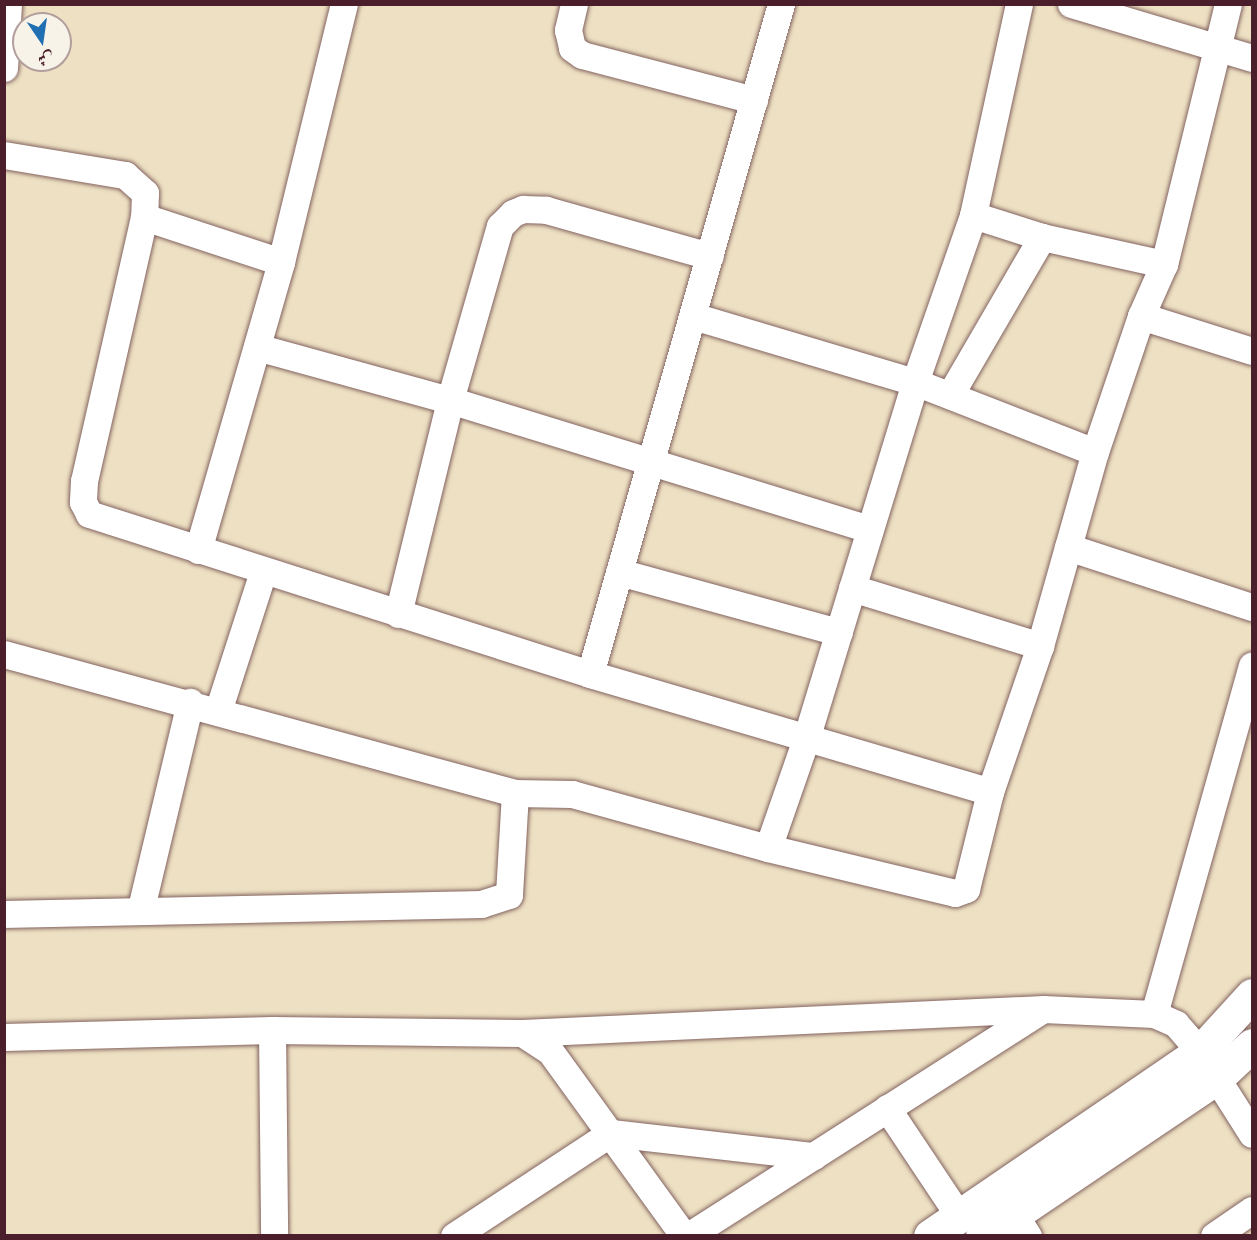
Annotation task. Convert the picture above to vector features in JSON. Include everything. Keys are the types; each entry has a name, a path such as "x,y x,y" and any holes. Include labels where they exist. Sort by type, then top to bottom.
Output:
{"street":[{"path":"4,68 8,4"},
{"path":"198,550 281,262 344,4"},
{"path":"574,4 568,30 572,48 582,55 754,100"},
{"path":"590,674 781,4"},
{"path":"768,848 806,739 915,382 973,215 1019,4"},
{"path":"1071,4 1252,58"},
{"path":"4,654 190,702 515,793 572,794 768,848 961,891 970,883 990,792 1040,646 1095,452 1141,316 1164,264 1228,4"},
{"path":"4,155 125,175 144,193 144,217 84,481 82,502 89,514 104,522 590,674 990,792"},
{"path":"398,614 450,400 500,226 513,213 546,210 710,256"},
{"path":"973,215 1042,237 1164,264"},
{"path":"144,217 281,262"},
{"path":"950,394 1042,237"},
{"path":"693,316 915,382 1095,452"},
{"path":"1141,316 1252,351"},
{"path":"256,347 450,400 870,530"},
{"path":"1068,547 1252,607"},
{"path":"218,711 262,572"},
{"path":"620,572 839,632"},
{"path":"852,588 1040,646"},
{"path":"1154,1014 1252,664"},
{"path":"141,908 190,702"},
{"path":"4,914 141,908 481,904 509,895 515,793"},
{"path":"1210,1064 1252,994"},
{"path":"522,1033 550,1051 686,1236 1043,1009"},
{"path":"4,1037 272,1030 522,1033 1043,1009 1154,1014 1176,1024 1210,1064 1252,1134"},
{"path":"272,1030 274,1236"},
{"path":"930,1236 1014,1213 1210,1064 1252,1045"},
{"path":"887,1108 970,1226"},
{"path":"454,1236 611,1133 814,1156"},
{"path":"1214,1236 1252,1210"}]}
